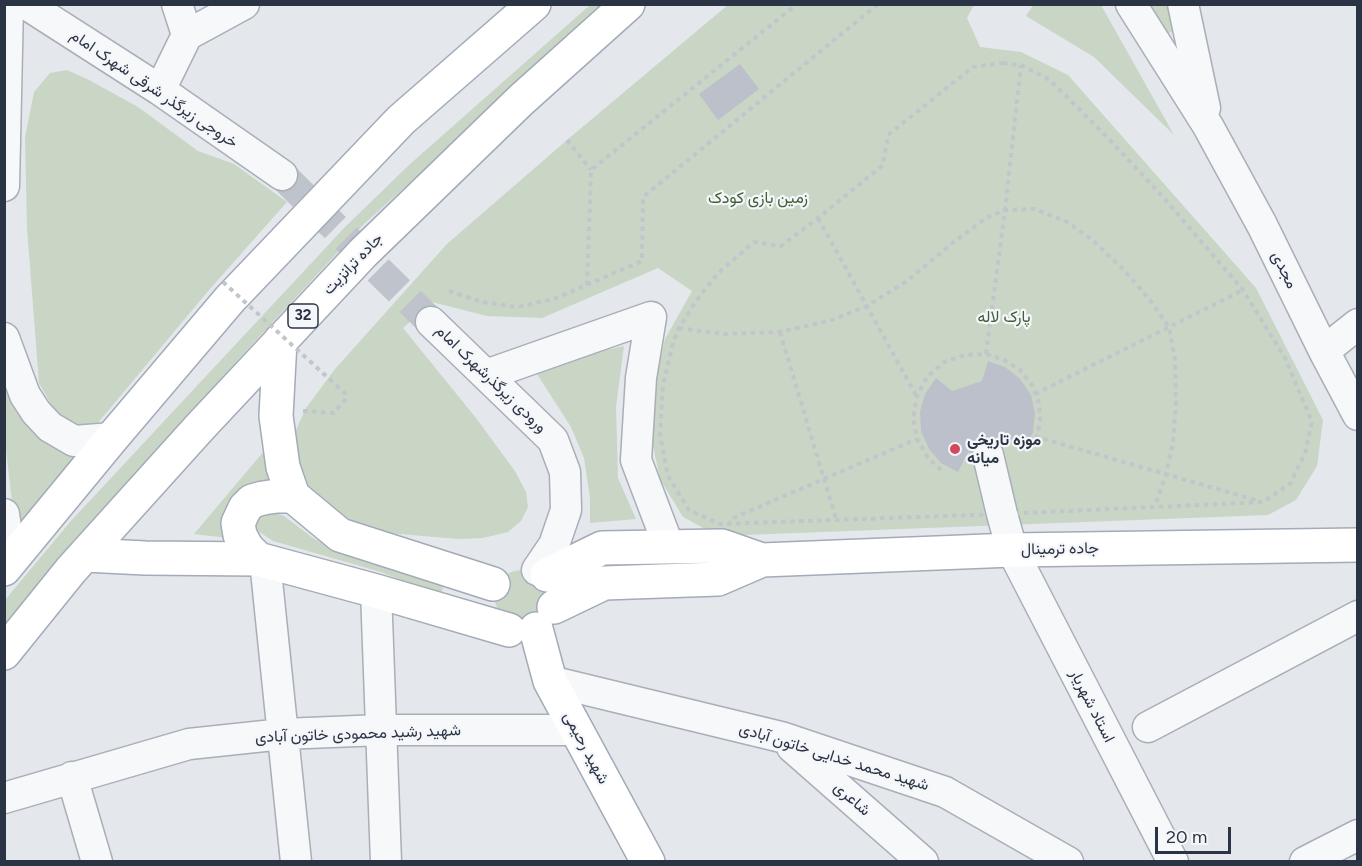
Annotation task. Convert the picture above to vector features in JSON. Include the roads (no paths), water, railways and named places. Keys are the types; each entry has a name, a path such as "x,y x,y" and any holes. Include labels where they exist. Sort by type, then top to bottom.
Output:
{"main road":[{"path":"8,565 230,299 402,120 534,4"},
{"name":"جاده ترانزیت","path":"4,653 71,570 200,427 363,253 521,100 628,4"},
{"path":"280,341 276,416 284,467 293,496 340,535 493,584"},
{"path":"262,560 247,548 240,535 238,523 245,508 252,501 263,498 293,496"},
{"name":"جاده ترمینال","path":"762,560 1012,550 1358,545"},
{"path":"722,546 762,560 718,579 604,583 533,622 495,619 489,602 493,584 499,575 508,570 528,567 542,573 602,548 722,546"},
{"path":"85,555 262,560 376,591 533,622"},
{"name":"شهید رحیمی","path":"542,573 552,585 555,596 533,622 550,681 648,861"}],"street":[{"path":"4,186 8,4"},
{"name":"خروجی زیرگذر شرقی شهرک امام","path":"26,4 160,90 282,175"},
{"path":"177,4 187,34"},
{"path":"160,90 187,34 244,4"},
{"name":"مجدی","path":"1131,4 1208,126 1262,225 1323,351 1358,415"},
{"name":"مجدی","path":"1183,4 1208,126"},
{"path":"486,375 651,317 641,378 636,460 669,547"},
{"name":"ورودی زیرگذرشهرک امام","path":"431,322 553,440 566,472 566,510 542,573"},
{"path":"1323,351 1358,324"},
{"path":"4,338 25,395 50,427 74,441 112,438"},
{"name":"استاد شهریار","path":"988,455 1012,550 1173,861"},
{"path":"4,514 8,565"},
{"path":"262,560 296,861"},
{"path":"376,591 386,861"},
{"path":"1148,727 1358,615"},
{"name":"شهید محمد خدایی خاتون آبادی","path":"550,681 781,737 945,792 1068,861"},
{"name":"شهید رشید محمودی خاتون آبادی","path":"4,798 189,744 283,734 381,730 576,730"},
{"name":"شاعری","path":"781,737 923,861"},
{"path":"72,777 97,861"},
{"path":"1305,861 1358,835"}],"tunnel":[{"path":"282,175 431,322"}],"place":[{"name":"موزه تاریخی میانه","path":"955,449"}],"park label":[{"name":"زمین بازی کودک","path":"758,198"},
{"name":"پارک لاله","path":"1004,317"}]}
